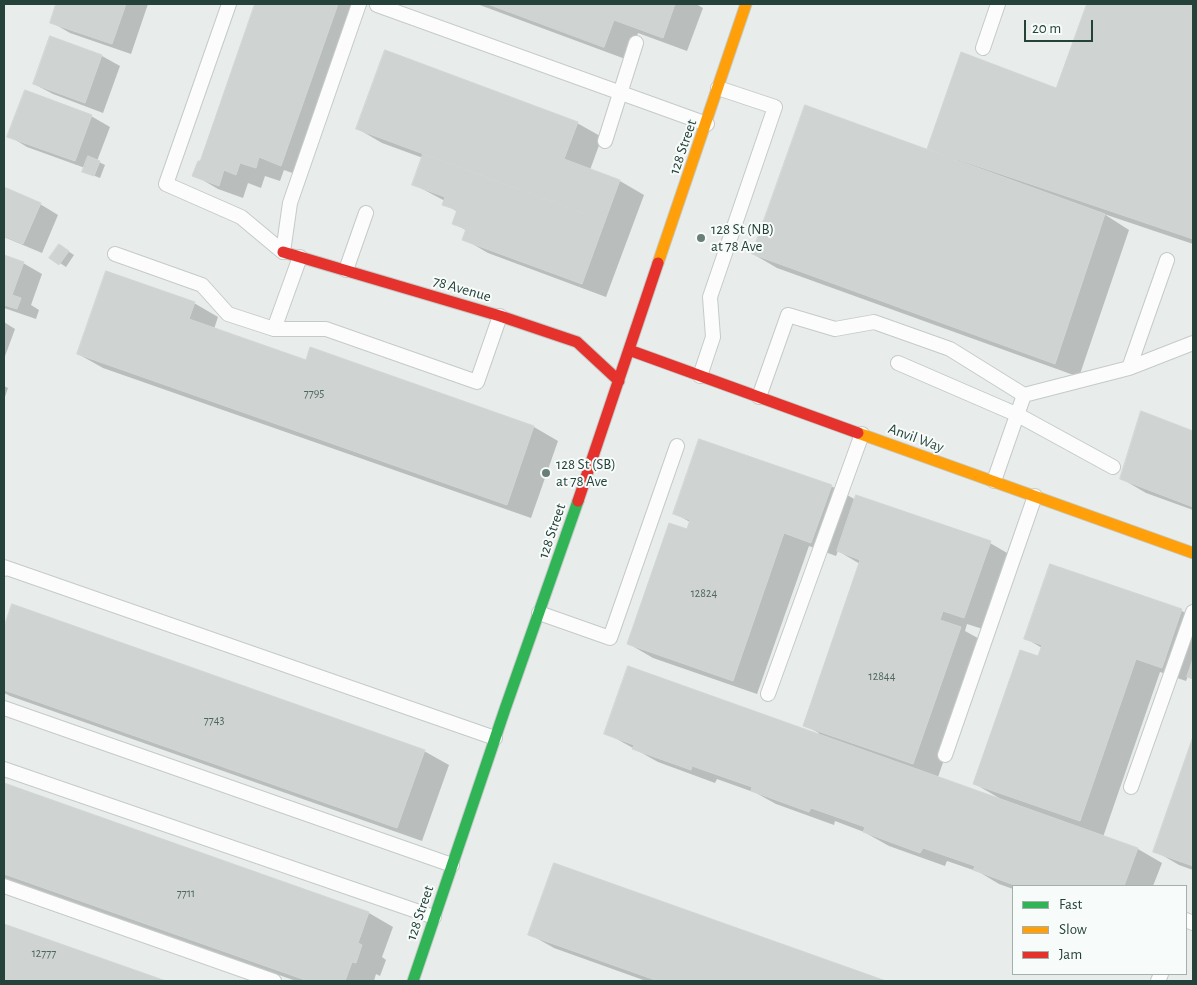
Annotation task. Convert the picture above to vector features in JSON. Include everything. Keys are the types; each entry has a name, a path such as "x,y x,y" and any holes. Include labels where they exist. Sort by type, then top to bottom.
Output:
{"main road":[{"name":"128 Street","path":"413,981 707,124 746,4"},
{"name":"78 Avenue","path":"283,252 500,316 577,342 619,381"},
{"name":"Anvil Way","path":"629,350 1193,553"}],"lane":[{"path":"228,4 166,184 241,218 283,252"},
{"path":"283,252 290,203 359,4"},
{"path":"983,48 998,4"},
{"path":"378,5 707,124"},
{"path":"605,141 636,43"},
{"path":"700,376 713,338 710,297 775,107 718,88"},
{"path":"346,270 366,212"},
{"path":"115,254 202,284 228,314 274,329 326,330 478,382 500,316"},
{"path":"274,329 300,257"},
{"path":"1129,368 1167,260"},
{"path":"758,397 788,315 835,330 874,322 950,350 1024,395 1129,368 1193,343"},
{"path":"898,363 1018,414 1113,467"},
{"path":"994,482 1024,395"},
{"path":"768,694 862,434"},
{"path":"539,613 610,638 677,446"},
{"path":"945,755 1035,496"},
{"path":"4,569 4,567 14,570 495,738"},
{"path":"1131,787 1193,612"},
{"path":"4,708 452,865"},
{"path":"4,769 434,917"},
{"path":"4,886 274,981"}],"building":[{"path":"56,4 126,4 112,44 50,23"},
{"path":"255,4 338,4 281,166 259,157 256,168 240,163 236,175 224,170 219,186 192,176 198,161 200,161"},
{"path":"488,4 675,4 663,38 614,20 604,47"},
{"path":"1087,4 1193,4 1193,239 927,149 961,52 1056,88"},
{"path":"50,36 102,55 85,103 33,84"},
{"path":"385,50 578,122 564,159 620,180 605,221 356,129"},
{"path":"25,90 92,115 75,161 7,137"},
{"path":"805,105 1105,214 1055,364 752,254"},
{"path":"423,154 605,221 582,284 462,240 466,229 452,224 457,210 442,205 445,197 412,185"},
{"path":"88,156 100,161 94,176 82,172"},
{"path":"4,187 41,203 23,244 4,236"},
{"path":"59,244 69,251 59,265 49,258"},
{"path":"4,255 24,262 12,295 21,298 17,309 4,305"},
{"path":"106,271 195,302 189,319 306,360 310,347 534,426 507,505 77,354"},
{"path":"1141,411 1193,431 1193,507 1120,479"},
{"path":"699,439 832,485 811,543 784,533 733,681 627,644 669,523 687,529 690,520 673,514"},
{"path":"856,495 991,541 964,618 943,611 940,620 961,627 913,764 803,726 860,560 837,551"},
{"path":"1050,564 1182,609 1162,668 1136,659 1080,821 973,784 1020,650 1038,656 1042,645 1024,639"},
{"path":"12,604 425,750 397,828 4,690 4,627"},
{"path":"1193,659 1193,679 1187,677"},
{"path":"628,666 1138,848 1124,885 1014,885 973,870 975,866 923,848 920,853 863,832 865,827 811,808 809,812 751,791 752,787 692,766 691,770 632,749 634,745 604,734"},
{"path":"1193,737 1193,866 1153,852"},
{"path":"4,783 369,912 358,943 362,945 356,963 352,962 345,981 308,981 4,874"},
{"path":"554,863 886,981 658,981 528,935"},
{"path":"4,924 166,981 4,981"}],"traffic: fast":[{"path":"413,981 578,501"}],"traffic: slow":[{"path":"658,263 746,4"},
{"path":"858,433 1193,553"}],"traffic: jam":[{"path":"283,252 500,316 577,342 619,381"},
{"path":"578,501 658,263"},
{"path":"629,350 858,433"}],"place":[{"name":"128 St (NB) at 78 Ave","path":"701,238"},
{"name":"128 St (SB) at 78 Ave","path":"546,473"}]}
